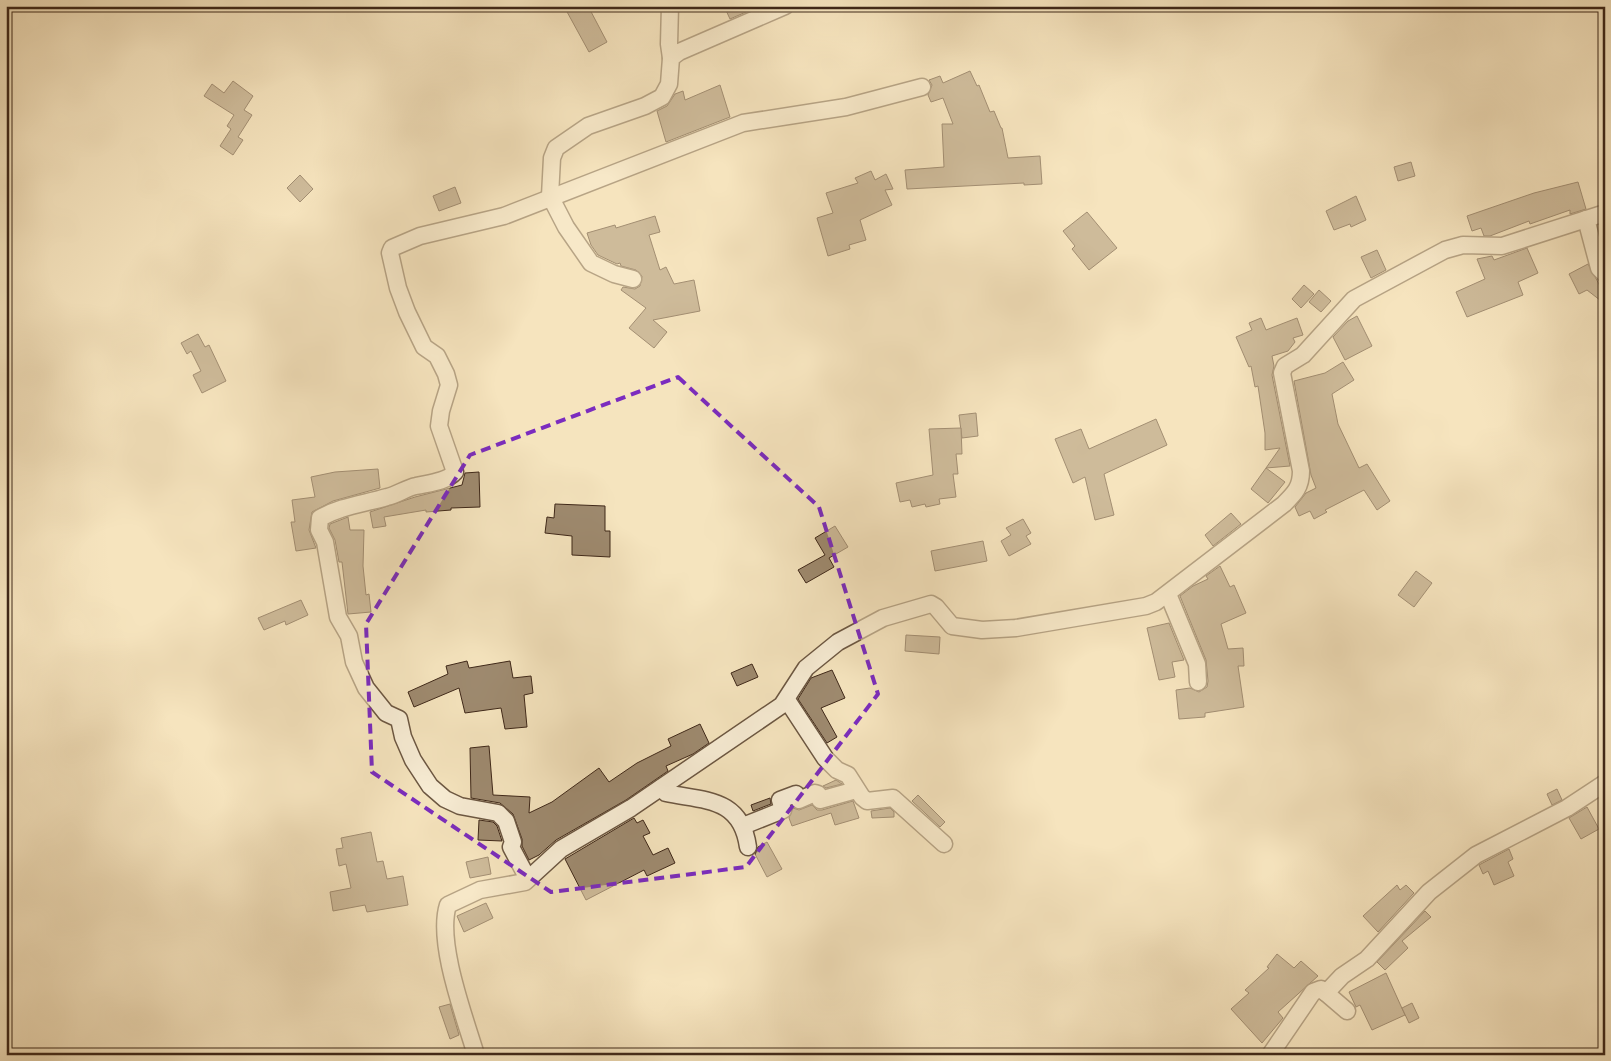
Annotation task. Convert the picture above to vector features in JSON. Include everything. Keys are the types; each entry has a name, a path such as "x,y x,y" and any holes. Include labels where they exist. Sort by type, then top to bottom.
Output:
{"street":[{"path":"633,279 614,274 591,263 566,227 550,196 552,158 556,148 599,120 645,106 662,97 670,84 672,58 669,44 670,6"},
{"path":"672,58 679,52 786,6"},
{"path":"528,880 511,847 513,842 506,821 498,813 453,802 430,786 413,760 403,737 399,719 386,713 366,688 354,662 349,636 338,617 325,542 319,530 320,518 336,509 389,497 414,486 451,476 455,472 439,426 440,411 449,385 446,374 438,356 424,347 407,312 396,280 390,253 392,248 420,236 504,216 550,196 743,124 846,107 922,87"},
{"path":"476,1055 449,960 446,912 448,905 471,893 520,884 528,880 561,849 661,788 782,705 806,668 838,642 882,618 911,608 931,604 936,607 952,626 982,630 1016,628 1146,606 1168,594 1297,492 1301,471 1282,373 1285,366 1303,355 1354,299 1445,250 1463,245 1502,246 1605,213"},
{"path":"1586,220 1599,268 1605,274"},
{"path":"1168,594 1196,664 1198,682"},
{"path":"787,700 825,758 837,770 848,775 856,790 867,801 893,798 944,844"},
{"path":"1326,993 1342,976 1367,959 1429,892 1476,854 1567,808 1605,783"},
{"path":"661,788 666,793 715,801 736,816 743,826 748,847"},
{"path":"743,826 783,810 780,800 796,794 799,800 815,793 818,794 820,800 856,790"},
{"path":"1270,1055 1313,992 1321,988 1347,1012"}],"highlighted area":[{"path":"678,377 819,507 878,694 746,867 551,892 372,772 366,624 470,455"}],"building":[{"path":"572,6 588,6 607,42 589,52 566,10"},
{"path":"724,6 743,6 746,12 730,19"},
{"path":"970,71 977,86 979,85 990,112 994,111 1002,128 1008,158 1040,156 1042,184 1024,185 1024,183 907,189 905,170 944,167 942,124 953,124 943,98 931,102 928,95 932,85 929,80 940,76 943,83"},
{"path":"233,81 253,96 244,110 252,115 238,137 243,140 233,155 220,146 231,129 227,126 234,115 204,96 212,84 224,93"},
{"path":"720,85 730,117 666,142 657,111 667,106 675,94 683,91 685,100"},
{"path":"1411,162 1415,176 1398,181 1394,167"},
{"path":"871,171 875,180 886,174 893,189 885,190 892,205 860,220 866,240 849,245 850,249 828,256 817,218 833,213 826,193 858,183 855,178"},
{"path":"300,175 313,189 300,202 287,188"},
{"path":"1578,182 1586,209 1570,214 1570,210 1530,224 1529,221 1490,236 1484,236 1481,228 1472,231 1467,216 1534,193"},
{"path":"455,187 461,203 439,211 433,196"},
{"path":"1356,196 1366,220 1351,227 1350,224 1334,230 1326,211"},
{"path":"1087,212 1117,248 1089,270 1072,249 1075,246 1063,231"},
{"path":"655,216 660,232 649,235 660,270 666,267 674,284 694,280 700,311 653,320 667,332 654,348 629,328 646,308 621,290 623,287 635,289 640,286 642,276 636,270 621,266 620,263 617,264 598,255 591,245 587,233 615,225 616,228"},
{"path":"1527,248 1538,273 1518,282 1523,295 1467,317 1456,292 1485,279 1477,259 1492,256 1494,260"},
{"path":"1377,250 1386,270 1371,278 1361,257"},
{"path":"1588,264 1605,295 1605,304 1587,290 1579,294 1569,274"},
{"path":"1304,285 1314,294 1301,308 1292,299"},
{"path":"1319,290 1331,301 1321,312 1309,302"},
{"path":"1357,316 1372,346 1345,360 1333,337 1348,321"},
{"path":"1261,318 1266,330 1297,318 1303,335 1293,338 1295,342 1288,351 1272,356 1274,366 1272,375 1290,466 1266,468 1280,448 1265,450 1265,433 1258,386 1255,387 1251,366 1249,367 1236,337 1252,330 1249,323"},
{"path":"198,334 205,347 209,345 226,381 202,393 193,375 201,371 191,351 187,354 181,343"},
{"path":"1343,362 1354,380 1332,394 1338,424 1359,468 1367,464 1390,501 1377,510 1364,490 1325,510 1327,512 1314,519 1310,511 1299,516 1295,507 1306,493 1316,488 1311,475 1294,381 1325,373"},
{"path":"976,413 978,436 962,438 959,415"},
{"path":"1156,419 1167,445 1104,474 1114,515 1095,520 1085,477 1073,483 1055,439 1081,429 1089,449"},
{"path":"961,428 962,454 956,454 958,474 953,474 956,497 939,499 940,504 926,507 925,504 912,507 910,500 900,502 896,483 933,475 929,429"},
{"path":"1266,468 1285,482 1268,503 1251,489"},
{"path":"378,469 380,488 333,501 312,512 309,530 316,548 296,551 291,522 295,522 292,500 315,497 311,477 335,472"},
{"path":"479,472 480,507 451,508 451,510 426,512 426,510 384,517 386,526 373,528 370,512 415,497 462,485 465,473"},
{"path":"555,504 605,506 605,531 610,531 610,557 572,555 572,536 545,533 547,517 554,518"},
{"path":"1231,513 1241,524 1213,546 1205,535"},
{"path":"348,517 350,530 364,530 363,566 366,595 369,594 371,612 348,614 342,562 339,562 335,540 329,528 330,524"},
{"path":"1023,519 1031,533 1026,536 1031,544 1009,556 1001,541 1011,535 1006,528"},
{"path":"835,526 848,547 829,558 834,567 806,583 798,570 825,555 815,538"},
{"path":"983,541 987,561 935,571 931,551"},
{"path":"1220,566 1230,587 1234,585 1246,613 1221,624 1228,649 1243,648 1244,666 1238,666 1244,707 1205,713 1205,717 1179,719 1176,690 1190,688 1199,692 1207,687 1208,681 1206,660 1180,596 1193,586 1208,579 1206,576"},
{"path":"1416,571 1432,583 1414,607 1398,595"},
{"path":"301,600 308,615 286,625 285,621 264,630 258,618"},
{"path":"1169,623 1184,660 1172,662 1175,677 1159,680 1147,628"},
{"path":"906,635 940,637 939,654 905,651"},
{"path":"467,661 469,668 510,661 513,678 531,676 533,693 524,695 527,727 505,729 501,708 465,713 459,688 414,707 408,692 448,674 446,666"},
{"path":"752,664 758,677 737,686 731,673"},
{"path":"832,670 845,698 821,708 837,737 827,743 798,699 811,678"},
{"path":"700,724 709,743 693,754 666,766 668,771 626,800 556,840 539,855 529,860 522,846 522,839 513,814 500,803 471,798 470,748 489,746 493,795 530,797 529,813 552,802 599,768 609,782 637,763 671,746 668,739"},
{"path":"836,780 842,784 826,788 823,786"},
{"path":"1557,789 1562,800 1552,805 1547,794"},
{"path":"918,795 945,822 940,827 912,801"},
{"path":"770,798 771,804 753,811 751,805"},
{"path":"853,801 859,818 835,825 831,813 792,826 789,818 793,808 799,810 812,805 817,810 822,810"},
{"path":"1587,807 1599,829 1581,839 1569,818"},
{"path":"890,808 894,812 894,817 872,818 871,811"},
{"path":"634,818 637,823 643,820 650,833 643,836 653,855 668,848 675,863 647,876 644,870 586,900 565,859"},
{"path":"479,820 493,822 497,826 502,841 478,840"},
{"path":"371,832 377,862 383,861 387,879 403,876 408,905 367,912 365,905 333,911 330,892 351,888 346,864 339,866 336,849 343,848 341,838"},
{"path":"767,842 782,869 767,877 755,854 758,847"},
{"path":"1509,849 1513,859 1508,862 1514,876 1494,885 1488,871 1483,874 1479,865"},
{"path":"488,857 491,874 470,878 466,862"},
{"path":"1397,885 1400,890 1406,885 1414,893 1378,932 1363,916"},
{"path":"486,903 493,918 464,932 457,916"},
{"path":"1425,911 1431,917 1402,941 1408,948 1385,970 1377,962"},
{"path":"1277,954 1294,968 1301,961 1318,976 1278,1012 1283,1018 1262,1043 1231,1009 1249,993 1245,990 1269,968 1267,967"},
{"path":"1386,973 1405,1015 1372,1030 1360,1005 1356,1007 1349,992"},
{"path":"1412,1003 1419,1018 1409,1023 1402,1008"},
{"path":"450,1004 459,1035 450,1039 439,1007"}]}
